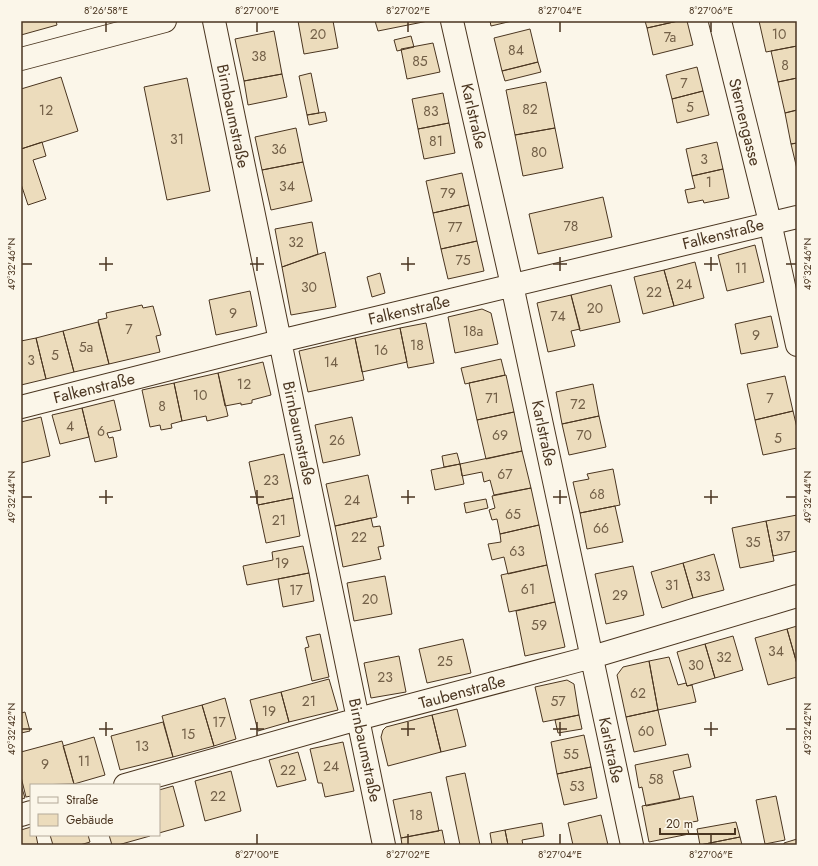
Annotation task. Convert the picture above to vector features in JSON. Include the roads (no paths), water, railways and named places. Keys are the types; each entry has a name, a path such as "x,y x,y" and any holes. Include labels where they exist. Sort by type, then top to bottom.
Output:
{"street":[{"path":"21,59 165,21"},
{"name":"Birnbaumstraße","path":"214,21 384,845"},
{"name":"Karlstraße","path":"452,21 512,285 632,845"},
{"name":"Sternengasse","path":"720,21 770,222 797,345"},
{"name":"Falkenstraße","path":"21,407 280,341 770,222 797,217"},
{"name":"Taubenstraße","path":"130,784 358,719 592,658 797,596"}]}
